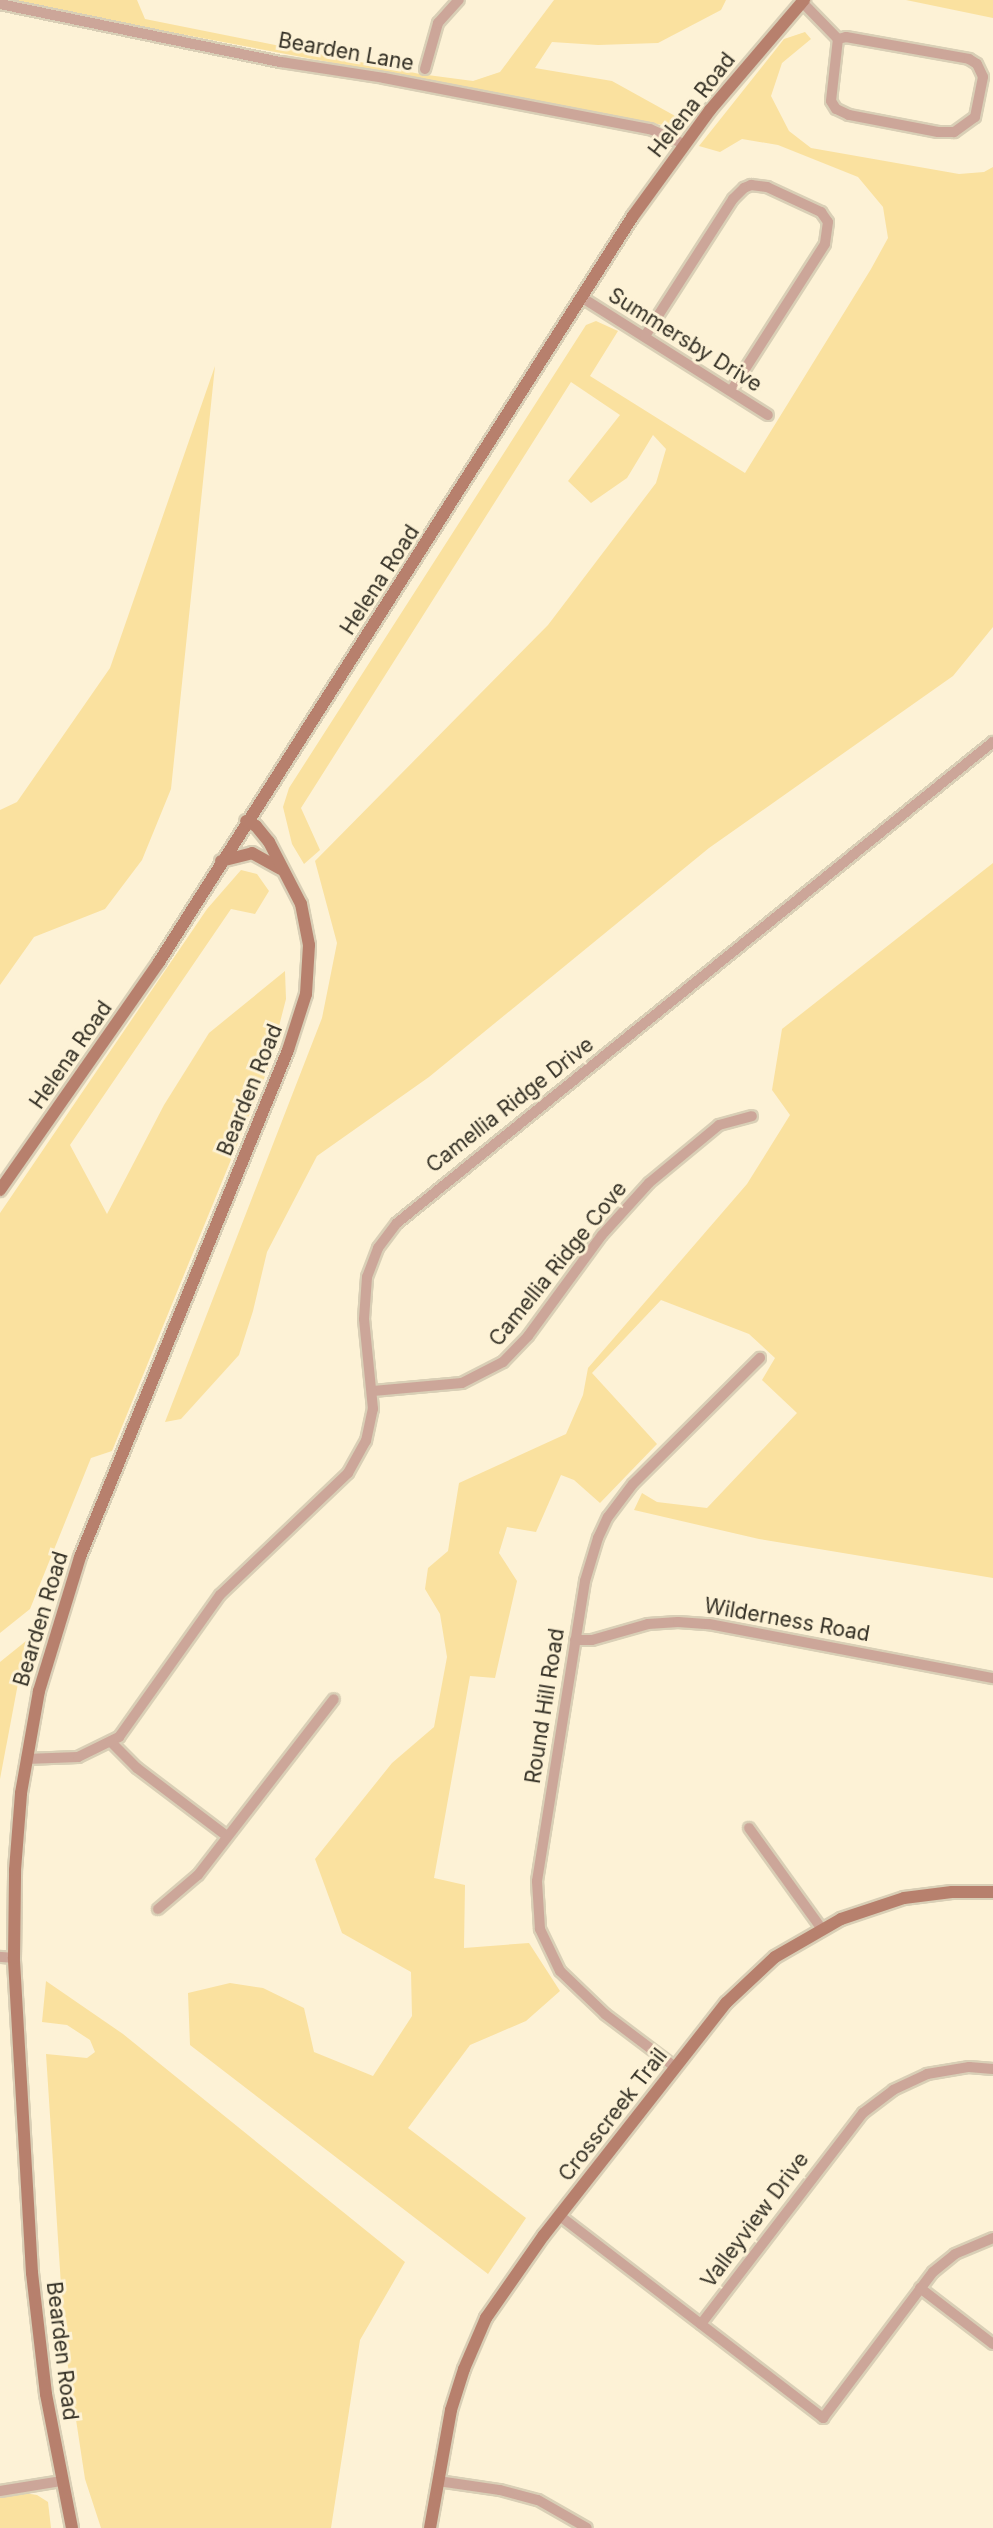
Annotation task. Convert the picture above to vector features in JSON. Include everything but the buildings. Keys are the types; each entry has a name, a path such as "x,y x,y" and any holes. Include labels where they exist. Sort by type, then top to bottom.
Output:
{"street":[{"path":"425,69 438,23 459,0"},
{"path":"803,1 838,39 831,101 835,109 849,116 938,132 954,132 975,117 983,77 976,64 969,59 858,37 838,39"},
{"name":"Helena Road","path":"0,1189 159,962 581,297 684,144 803,1"},
{"name":"Bearden Lane","path":"0,4 281,62 409,83 650,129 684,144"},
{"path":"645,336 733,199 744,188 751,185 767,187 821,212 828,222 825,244 731,391"},
{"name":"Summersby Drive","path":"581,297 768,415"},
{"name":"Camellia Ridge Drive","path":"26,1759 78,1757 111,1742 131,1725 220,1595 348,1473 366,1441 373,1409 364,1319 365,1292 378,1248 397,1223 993,742"},
{"name":"Bearden Road","path":"72,2528 62,2481 36,2312 14,1958 15,1870 26,1759 50,1650 93,1520 297,1027 306,994 309,945 301,904 288,874 263,833 246,821"},
{"path":"221,861 252,853 263,856 288,874"},
{"name":"Camellia Ridge Cove","path":"373,1391 462,1383 503,1362 528,1336 602,1235 649,1182 719,1125 752,1116"},
{"name":"Round Hill Road","path":"675,2067 572,1986 550,1955 540,1929 537,1881 590,1560 608,1517 633,1484 760,1358"},
{"name":"Wilderness Road","path":"575,1640 592,1640 648,1624 709,1624 993,1678"},
{"path":"158,1909 191,1881 334,1699"},
{"path":"111,1742 137,1768 227,1836"},
{"path":"750,1828 821,1928"},
{"name":"Crosscreek Trail","path":"430,2528 451,2410 477,2336 520,2268 675,2067 743,1985 775,1958 821,1928 863,1910 904,1898 952,1892 993,1892"},
{"path":"0,1958 14,1958"},
{"name":"Valleyview Drive","path":"701,2324 863,2113 893,2090 927,2074 969,2067 993,2069"},
{"path":"560,2216 822,2418 933,2272 955,2254 993,2238"},
{"path":"920,2288 993,2344"},
{"path":"0,2491 62,2481"},
{"path":"438,2481 538,2500 587,2528"}],"shaded area":[{"path":"0,0 137,0 145,19 420,74 473,81 500,72 554,0 726,0 721,10 658,43 598,45 552,42 535,68 612,81 677,117 668,126"},
{"path":"906,0 993,0 993,18"},
{"path":"805,32 811,39 782,63 771,96 789,131 811,148 959,174 984,172 993,167 993,627 953,676 709,848 429,1077 317,1156 267,1252 239,1355 181,1419 165,1422 322,1018 337,943 315,861 548,625 656,483 666,449 653,435 627,478 591,503 568,481 620,415 571,382 301,808 320,850 304,864 292,844 283,807 289,788 586,325 596,321 618,331 590,376 745,473 888,238 883,207 858,177 778,145 742,139 720,152 699,146 784,39"},
{"path":"215,366 171,789 142,860 105,909 34,937 0,985 0,810 17,802 110,668"},
{"path":"993,863 993,1578 759,1539 634,1510 642,1493 657,1502 707,1508 797,1413 762,1380 775,1358 749,1334 661,1300 592,1373 657,1444 600,1503 574,1480 561,1475 536,1532 507,1527 499,1553 517,1581 495,1678 470,1676 434,1878 465,1885 464,1948 529,1943 560,1991 526,2021 470,2045 408,2128 526,2218 488,2274 190,2045 188,1993 230,1983 263,1988 304,2008 314,2052 373,2076 412,2016 411,1972 342,1933 315,1859 392,1763 434,1727 447,1657 440,1614 425,1589 428,1568 448,1551 459,1483 566,1434 583,1395 588,1368 747,1184 790,1115 772,1090 782,1029"},
{"path":"241,870 257,874 269,891 255,914 231,909 70,1145 107,1214 164,1105 209,1033 285,971 286,999 268,1069 112,1451 91,1458 30,1609 0,1633 0,1213 207,909"},
{"path":"26,1641 0,1779 0,1662"},
{"path":"46,1981 123,2034 405,2262 360,2340 331,2528 101,2528 85,2479 65,2347 46,2054 87,2058 95,2052 90,2040 67,2025 42,2022"},
{"path":"18,2492 37,2495 48,2502 51,2528 0,2528 0,2494"}]}
